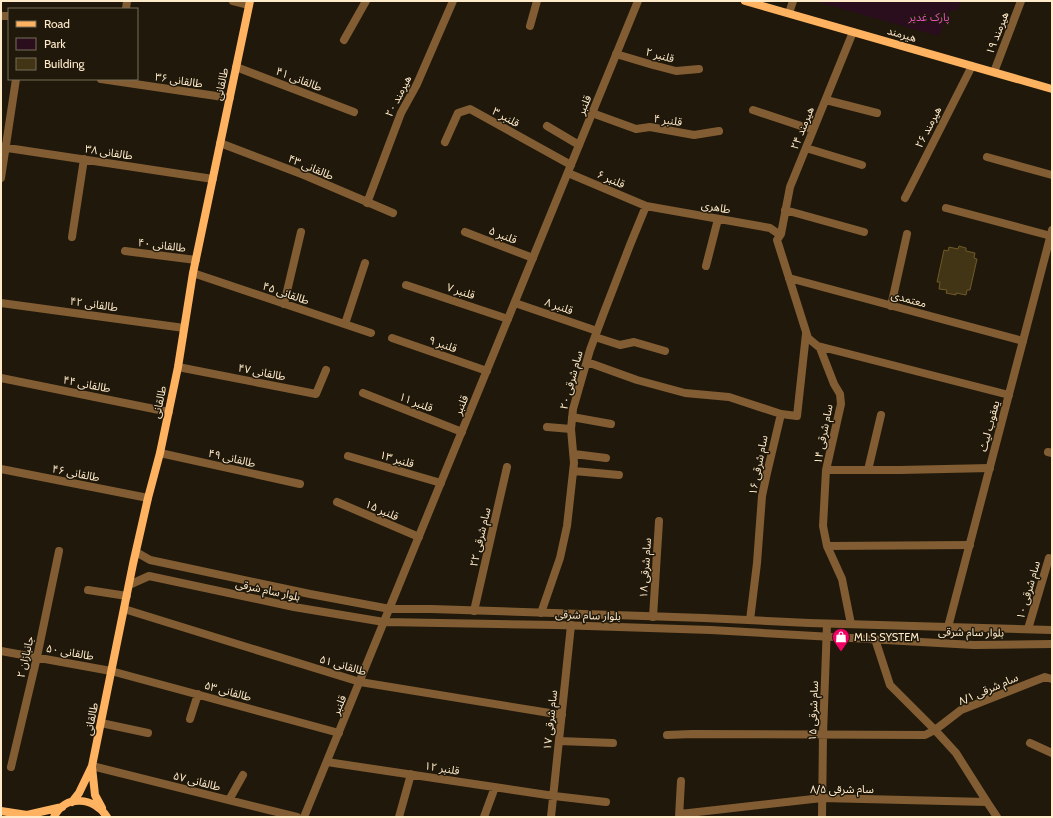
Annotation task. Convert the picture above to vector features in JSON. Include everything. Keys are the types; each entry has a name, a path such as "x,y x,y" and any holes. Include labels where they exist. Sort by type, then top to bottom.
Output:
{"main road":[{"name":"هیرمند","path":"745,1 1052,89"},
{"name":"طالقانی","path":"72,802 79,792 92,766 126,596 169,412 196,260 250,3"},
{"path":"92,766 95,795 106,814"},
{"path":"1,811 27,815 62,807 72,802 81,801 90,802 98,806 106,814"},
{"path":"54,817 62,807"}],"street":[{"path":"233,1 250,3"},
{"path":"344,40 366,1"},
{"name":"هیرمند ۲۰","path":"367,202 401,112 417,84 453,1"},
{"path":"530,26 538,1"},
{"name":"قلنبر","path":"304,817 638,1"},
{"path":"789,13 793,1"},
{"name":"هیرمند ۱۹","path":"994,72 1021,1"},
{"name":"هیرمند ۲۴","path":"780,235 790,187 854,32"},
{"name":"قلنبر ۲","path":"616,54 652,66 676,71 699,69"},
{"name":"هیرمند ۲۶","path":"905,198 972,66"},
{"name":"طالقانی ۴۱","path":"236,67 354,112"},
{"path":"1,178 3,147 16,80"},
{"name":"طالقانی ۳۶","path":"108,80 230,98"},
{"path":"826,100 877,113"},
{"name":"قلنبر ۳","path":"445,142 458,113 470,110 571,165"},
{"path":"753,110 813,130"},
{"name":"قلنبر ۴","path":"592,113 636,129 650,127 694,135 720,131"},
{"path":"547,126 579,145"},
{"name":"طالقانی ۴۳","path":"220,143 304,175 393,213"},
{"name":"طالقانی ۳۸","path":"3,147 213,179"},
{"path":"806,148 862,165"},
{"path":"986,157 1052,175"},
{"path":"72,237 84,159"},
{"name":"قلنبر ۶","path":"568,173 646,206"},
{"name":"طاهری","path":"646,206 770,228 780,235"},
{"name":"سام شرقی ۲۰","path":"541,613 564,543 574,471 574,454 571,429 573,409 596,334 646,206"},
{"path":"946,208 1051,233"},
{"path":"785,210 864,232"},
{"path":"706,266 718,219"},
{"path":"284,304 301,232"},
{"name":"قلنبر ۵","path":"465,232 533,258"},
{"name":"یعقوب لیث","path":"948,627 1051,233"},
{"path":"891,306 907,234"},
{"name":"سام شرقی ۱۴","path":"780,235 777,240 806,334 808,338 820,348 834,384 840,394 841,404 826,470 823,526 827,546 842,579 851,624"},
{"name":"طالقانی ۴۰","path":"125,251 196,260"},
{"path":"345,324 366,263"},
{"name":"طالقانی ۴۵","path":"194,273 371,333"},
{"name":"معتمدی","path":"789,278 1023,341"},
{"name":"قلنبر ۷","path":"406,285 508,319"},
{"name":"طالقانی ۴۲","path":"1,303 184,328"},
{"name":"قلنبر ۸","path":"515,303 596,334 620,345 634,342 665,351"},
{"path":"587,362 657,386 685,393 729,398 781,414 797,416 806,334"},
{"name":"قلنبر ۹","path":"392,338 487,371"},
{"path":"818,346 1009,395"},
{"name":"طالقانی ۴۷","path":"178,367 316,394 326,370"},
{"name":"طالقانی ۴۴","path":"1,378 169,412"},
{"name":"قلنبر ۱۱","path":"363,393 462,432"},
{"name":"سام شرقی ۱۶","path":"750,620 757,563 762,496 781,414"},
{"path":"868,470 881,415"},
{"path":"572,417 611,424"},
{"path":"547,427 571,429"},
{"name":"طالقانی ۴۹","path":"160,453 300,484"},
{"path":"574,454 606,458"},
{"name":"قلنبر ۱۳","path":"348,456 441,483"},
{"name":"سام شرقی ۲۲","path":"474,611 507,468"},
{"path":"826,470 990,468"},
{"name":"طالقانی ۴۶","path":"1,469 148,498"},
{"path":"574,471 619,475"},
{"name":"قلنبر ۱۵","path":"337,502 419,537"},
{"name":"سام شرقی ۱۸","path":"653,617 659,521"},
{"path":"827,546 970,545"},
{"name":"جانبازان ۲","path":"11,766 59,551"},
{"name":"بلوار سام شرقی","path":"136,552 150,560 310,594 390,609 1052,630"},
{"name":"سام شرقی ۱۰","path":"1028,629 1049,558"},
{"name":"بلوار سام شرقی","path":"129,585 149,576 294,607 384,622 571,625 710,630 974,645 1052,644"},
{"path":"88,590 126,596"},
{"name":"طالقانی ۵۱","path":"124,609 360,682 562,715"},
{"name":"سام شرقی ۱۵","path":"822,817 827,624"},
{"name":"سام شرقی ۱۷","path":"552,817 571,625"},
{"path":"875,639 890,685 936,730 956,753 997,817"},
{"name":"طالقانی ۵۰","path":"1,651 111,670"},
{"name":"طالقانی ۵۳","path":"111,670 339,733"},
{"name":"سام شرقی ۸/۱","path":"667,735 823,734 925,736 936,730 962,710 1045,677 1052,679"},
{"path":"190,719 198,694"},
{"path":"101,723 148,733"},
{"path":"559,741 614,743"},
{"path":"1030,743 1052,753"},
{"name":"قلنبر ۱۲","path":"327,762 554,796 606,802"},
{"name":"طالقانی ۵۷","path":"92,766 297,817"},
{"path":"398,817 411,774"},
{"path":"229,800 243,775"},
{"path":"680,815 681,781"},
{"path":"484,817 495,787"},
{"name":"سام شرقی ۸/۵","path":"680,815 822,798 987,802"}],"green space":[{"name":"پارک غدیر","path":"814,1 962,1 957,10 950,11 939,36"}],"building":[{"path":"959,246 966,248 966,251 975,253 974,258 977,259 970,290 967,290 966,295 946,293 947,290 939,289 940,282 937,282 944,250 948,251 949,247 958,249"}],"place":[{"name":"M.I.S SYSTEM","path":"841,652"}]}
